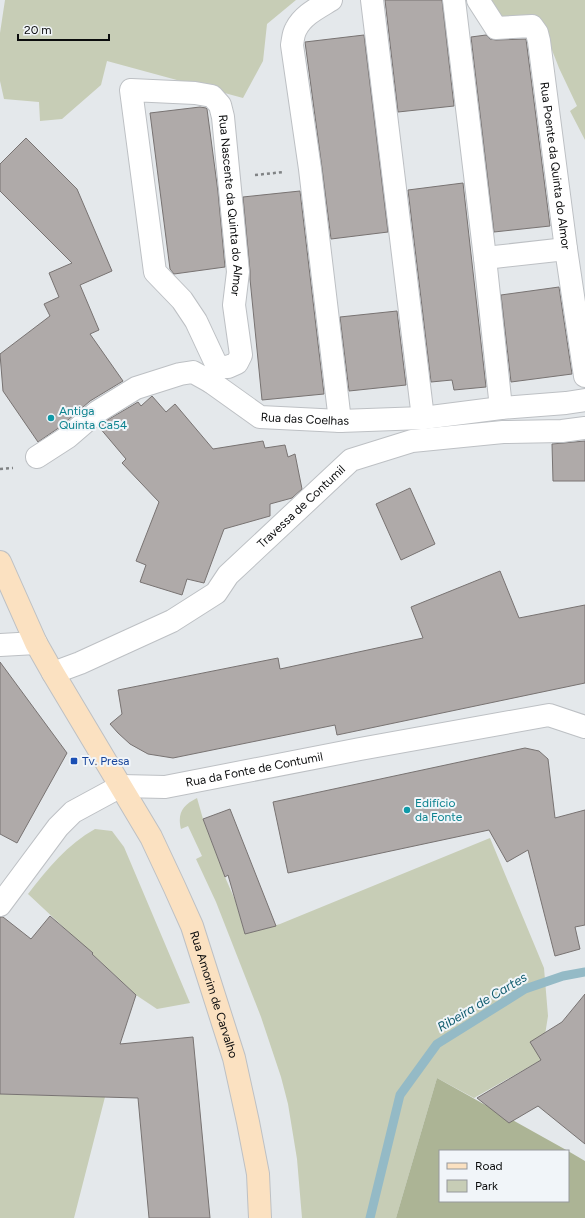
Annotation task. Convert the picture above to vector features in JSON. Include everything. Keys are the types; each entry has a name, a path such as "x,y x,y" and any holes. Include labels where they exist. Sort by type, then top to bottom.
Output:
{"street":[{"path":"331,0 305,17 296,30 292,45 310,169 340,421"},
{"path":"372,0 422,418"},
{"path":"454,0 485,258 501,408"},
{"name":"Rua Poente da Quinta do Almor","path":"478,0 496,28 532,26 537,32 540,41 566,249 585,376"},
{"name":"Rua Nascente da Quinta do Almor","path":"131,90 195,93 212,96 220,105 223,116 238,272 234,305 242,355 237,363 214,374 196,321 182,300 155,272 131,90"},
{"path":"485,258 566,249"},
{"name":"Rua das Coelhas","path":"37,457 68,437 97,412 136,388 180,374 193,372 214,374 260,417 340,421 422,418 501,408 566,404 585,400"},
{"name":"Travessa de Contumil","path":"52,673 80,663 172,621 216,593 228,575 351,460 412,441 503,432 562,431 585,428"},
{"path":"0,562 36,643 52,673 121,786 73,812 58,827 0,905"},
{"path":"0,645 36,643"},
{"name":"Rua da Fonte de Contumil","path":"121,786 165,787 360,749 549,715 585,727"},
{"name":"Rua Amorim de Carvalho","path":"121,786 151,837 192,926 234,1058 258,1174 260,1218"}],"path":[{"path":"229,177 310,169"}],"green space":[{"path":"5,0 296,0 267,24 263,61 243,98 107,61 101,85 62,119 40,121 39,102 4,99 0,81 0,33"},
{"path":"487,0 585,0 585,140 570,111 577,106 559,68 541,22 501,24"},
{"path":"197,798 203,819 235,900 245,934 280,924 490,838 544,968 548,1016 541,1060 474,1098 437,1078 396,1218 302,1218 297,1159 288,1104 281,1077 261,1017 216,902 196,859 202,856 188,826 181,829 180,818 182,810"},
{"path":"95,829 112,831 124,847 190,1003 157,1009 136,995 28,894 58,858 76,842"},
{"path":"437,1078 566,1150 439,1150 439,1202 569,1202 569,1152 585,1161 585,1218 396,1218"},
{"path":"0,1094 105,1097 74,1218 0,1218"}],"building":[{"path":"385,0 442,0 454,106 398,112"},
{"path":"364,35 388,232 331,239 305,42"},
{"path":"486,35 490,39 496,40 526,39 550,226 494,232 471,37"},
{"path":"200,107 207,109 218,192 225,267 174,274 170,269 150,113"},
{"path":"26,138 77,189 112,271 80,285 99,330 90,334 123,381 90,401 60,427 38,442 3,391 0,354 50,316 44,304 59,297 49,273 72,263 0,191 0,164"},
{"path":"463,183 486,387 454,390 452,380 431,382 408,190"},
{"path":"300,191 324,394 262,400 243,197"},
{"path":"559,287 572,374 511,382 501,295"},
{"path":"397,311 406,385 349,391 340,317"},
{"path":"152,396 166,412 175,404 213,449 263,441 265,448 285,445 288,457 295,454 302,489 292,498 270,504 270,516 224,529 204,583 187,579 182,595 140,582 146,565 136,561 159,502 122,463 126,459 99,427 104,422 138,402 141,406"},
{"path":"585,441 585,481 553,481 552,444"},
{"path":"410,488 435,544 401,560 376,504"},
{"path":"500,571 519,618 585,605 585,683 337,735 335,725 173,758 148,754 130,744 110,724 122,714 118,690 278,658 280,669 423,638 411,607"},
{"path":"0,662 67,753 17,843 0,834"},
{"name":"Edifício da Fonte","path":"525,748 539,751 548,759 555,818 585,810 585,925 575,927 580,949 555,956 528,850 507,862 489,830 288,873 273,802"},
{"path":"230,809 276,926 245,934 228,875 225,877 203,819"},
{"path":"50,916 93,953 92,954 136,995 120,1044 193,1037 210,1218 149,1218 138,1098 0,1094 0,917 3,917 31,939"},
{"path":"585,994 585,1144 538,1106 509,1123 477,1098 541,1060 530,1042 562,1022"}],"waterway":[{"name":"Ribeira de Cartes","path":"370,1218 400,1095 437,1044 525,989 563,976 585,972"}],"place":[{"name":"Antiga Quinta Ca54","path":"51,418"},
{"name":"Tv. Presa","path":"74,761"},
{"name":"Edifício da Fonte","path":"407,810"}]}
